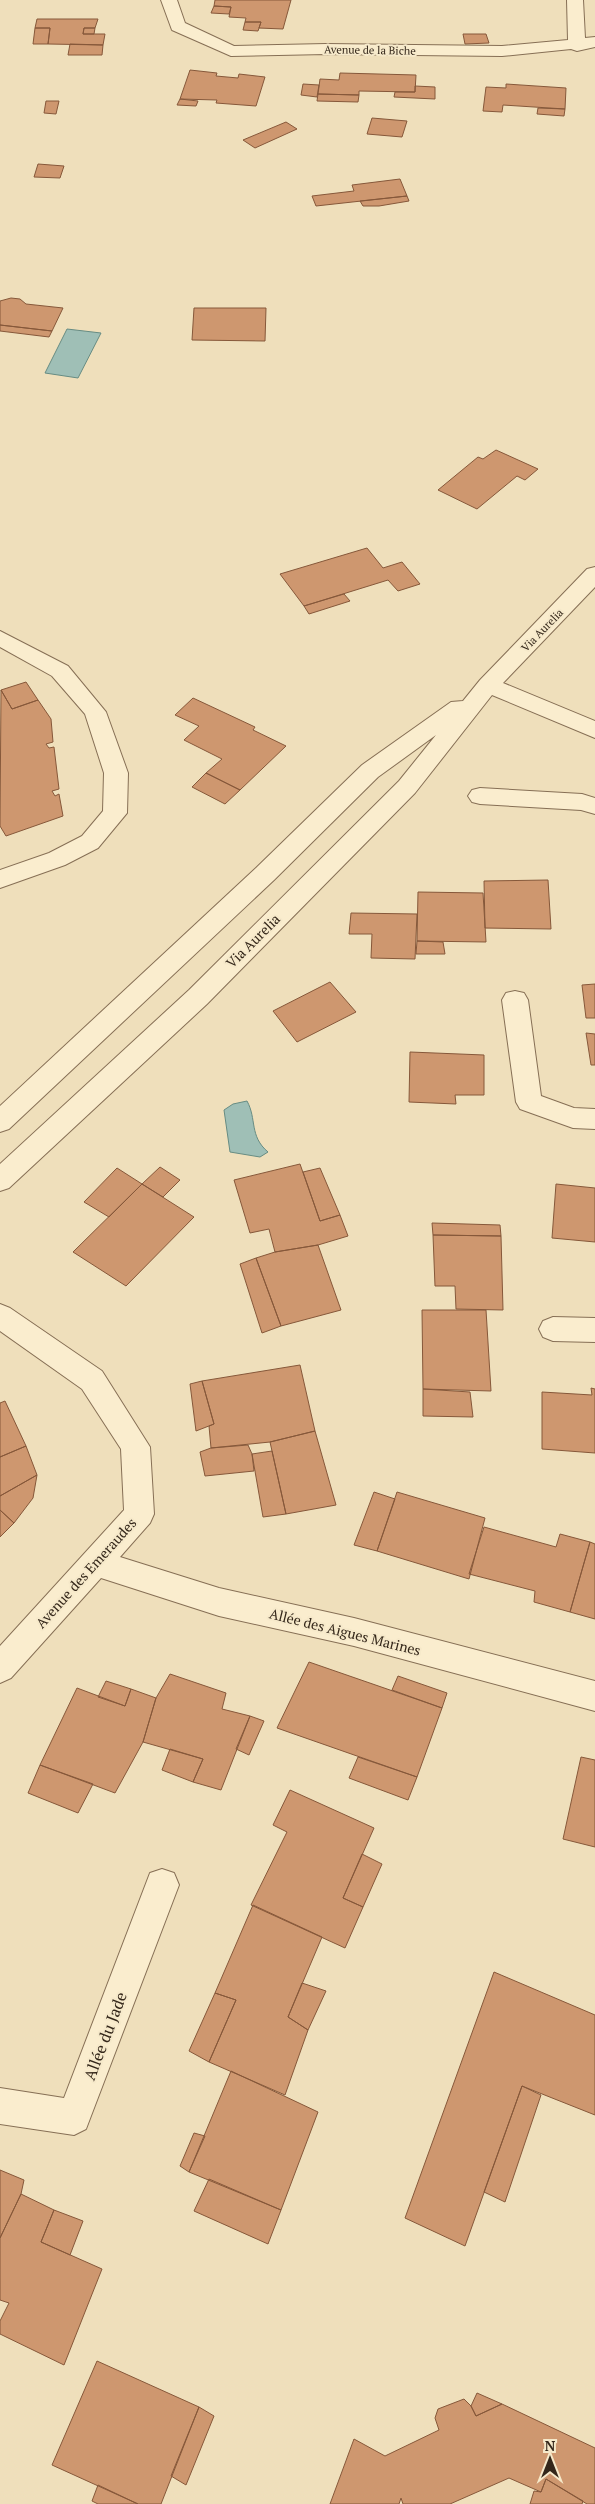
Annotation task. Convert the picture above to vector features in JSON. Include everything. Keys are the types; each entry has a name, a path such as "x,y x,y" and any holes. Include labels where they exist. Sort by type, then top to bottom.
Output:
{"street":[{"name":"Avenue de la Biche","path":"169,0 178,26 231,51 326,49 502,51 577,46 595,42"},
{"path":"575,0 577,46"},
{"name":"Via Aurelia","path":"0,1180 198,997 407,787 488,685 595,574"},
{"path":"0,638 60,671 95,712 116,773 115,813 90,842 57,859 0,879"},
{"path":"488,685 595,730"},
{"name":"Via Aurelia","path":"0,1122 265,874 370,771 488,685"},
{"path":"480,796 582,802 595,806"},
{"path":"515,1000 529,1102 574,1118 595,1119"},
{"name":"Avenue des Emeraudes","path":"0,1316 92,1380 135,1447 139,1514 0,1668"},
{"path":"553,1329 595,1330"},
{"name":"Allée des Aigues Marines","path":"96,1563 219,1602 354,1632 595,1696"},
{"name":"Allée du Jade","path":"0,2106 74,2117 162,1885"}],"water":[{"path":"67,329 101,333 78,378 45,373"},
{"path":"247,1101 258,1140 268,1152 260,1157 230,1152 224,1110 233,1104"}],"building":[{"path":"215,0 291,0 283,29 259,28 261,22 245,22 246,18 229,17 231,7 214,6"},
{"path":"214,6 231,7 229,14 211,13"},
{"path":"37,19 98,19 95,28 84,28 83,34 105,34 103,45 48,44 50,28 35,28"},
{"path":"245,22 261,22 258,31 243,30"},
{"path":"35,28 50,28 48,44 33,44"},
{"path":"84,28 95,28 94,34 83,34"},
{"path":"463,34 486,34 489,43 465,44"},
{"path":"70,44 103,45 102,55 68,55"},
{"path":"190,70 217,73 216,76 238,78 239,74 265,77 256,106 216,103 217,100 180,99"},
{"path":"340,73 416,75 415,92 359,91 359,95 318,94 320,79 339,80"},
{"path":"303,84 319,85 317,97 301,95"},
{"path":"506,84 566,88 565,109 503,105 502,112 483,111 486,87 506,88"},
{"path":"415,86 435,87 435,99 394,97 395,92 415,92"},
{"path":"318,94 359,95 358,102 317,101"},
{"path":"180,99 198,101 196,106 177,105"},
{"path":"46,101 59,101 56,114 44,113"},
{"path":"538,108 565,109 564,116 537,114"},
{"path":"372,118 407,121 402,137 367,134"},
{"path":"286,122 297,129 255,148 243,140"},
{"path":"38,164 64,166 60,178 34,177"},
{"path":"400,179 407,196 316,206 312,196 354,191 352,185"},
{"path":"407,196 409,201 379,206 363,206 360,201"},
{"path":"11,298 20,299 26,304 63,308 52,331 0,325 0,301"},
{"path":"194,308 266,308 265,341 192,340"},
{"path":"0,325 52,331 49,337 0,331"},
{"path":"496,450 538,469 525,480 517,476 477,509 438,490 478,457 483,459"},
{"path":"367,548 383,568 402,562 420,584 398,591 388,580 304,606 280,574"},
{"path":"344,594 350,601 309,614 304,606"},
{"path":"26,682 38,700 12,709 1,690"},
{"path":"1,690 12,709 38,700 51,719 53,742 46,744 49,748 54,747 59,789 52,791 55,796 59,794 63,816 6,836 0,826"},
{"path":"193,698 255,727 253,730 286,746 240,790 206,773 222,759 184,740 199,726 175,715"},
{"path":"206,773 240,790 225,804 192,787"},
{"path":"548,880 551,929 485,928 484,881"},
{"path":"418,892 483,893 486,942 417,941"},
{"path":"351,913 417,914 415,959 371,958 372,934 349,934"},
{"path":"417,941 443,942 445,954 416,954"},
{"path":"330,982 356,1012 297,1042 273,1011"},
{"path":"595,984 595,1018 586,1018 582,985"},
{"path":"586,1033 595,1034 595,1065 591,1065"},
{"path":"410,1052 484,1055 484,1095 455,1095 456,1104 409,1102"},
{"path":"300,1164 320,1221 340,1215 348,1236 318,1245 275,1252 269,1229 250,1233 234,1180"},
{"path":"160,1167 180,1180 163,1197 142,1184"},
{"path":"117,1168 142,1184 109,1217 84,1202"},
{"path":"320,1168 340,1215 320,1221 303,1172"},
{"path":"142,1184 194,1217 126,1286 73,1252"},
{"path":"556,1184 595,1188 595,1242 552,1238"},
{"path":"432,1223 500,1225 501,1236 433,1235"},
{"path":"433,1235 501,1236 503,1310 456,1309 455,1286 435,1286"},
{"path":"318,1245 341,1310 281,1326 256,1258 275,1252"},
{"path":"256,1258 281,1326 262,1333 240,1264"},
{"path":"422,1310 486,1310 491,1391 423,1389"},
{"path":"300,1365 315,1431 270,1442 211,1448 209,1426 214,1424 202,1381"},
{"path":"202,1381 214,1424 196,1431 190,1384"},
{"path":"591,1388 595,1389 595,1453 542,1449 542,1392 592,1395"},
{"path":"423,1389 470,1392 473,1417 423,1416"},
{"path":"5,1401 26,1446 0,1457 0,1403"},
{"path":"315,1431 336,1505 286,1514 270,1442"},
{"path":"248,1445 252,1454 254,1471 205,1476 200,1452 211,1448"},
{"path":"26,1446 37,1475 0,1496 0,1457"},
{"path":"272,1451 286,1514 263,1517 252,1454"},
{"path":"37,1475 33,1498 14,1523 0,1510 0,1496"},
{"path":"374,1492 395,1499 377,1551 354,1545"},
{"path":"397,1492 485,1518 469,1579 377,1551"},
{"path":"0,1510 14,1523 0,1537"},
{"path":"484,1527 556,1547 560,1534 590,1542 570,1612 534,1602 535,1591 469,1574"},
{"path":"590,1542 595,1544 595,1619 570,1612"},
{"path":"309,1662 442,1708 417,1777 277,1728"},
{"path":"170,1674 226,1693 222,1709 250,1716 221,1790 193,1782 203,1759 143,1742 156,1698"},
{"path":"398,1676 447,1693 442,1708 392,1690"},
{"path":"106,1681 131,1689 125,1706 98,1697"},
{"path":"77,1688 125,1706 131,1689 156,1698 143,1742 115,1793 40,1765"},
{"path":"250,1716 264,1721 249,1755 236,1749"},
{"path":"170,1749 203,1759 193,1782 162,1770"},
{"path":"358,1757 417,1777 408,1800 349,1778"},
{"path":"581,1757 595,1760 595,1847 563,1839"},
{"path":"40,1765 93,1784 78,1813 28,1793"},
{"path":"290,1790 374,1828 343,1898 363,1907 345,1948 251,1905 287,1832 273,1825"},
{"path":"362,1854 382,1864 363,1907 343,1898"},
{"path":"253,1905 322,1937 288,2017 308,2030 285,2095 209,2062 236,2000 215,1993"},
{"path":"494,1972 595,2015 595,2115 522,2086 465,2246 405,2218"},
{"path":"302,1983 326,1991 308,2030 288,2017"},
{"path":"215,1993 236,2000 209,2062 189,2051"},
{"path":"231,2071 318,2112 281,2210 189,2172"},
{"path":"522,2086 541,2095 505,2202 484,2192"},
{"path":"194,2133 205,2136 189,2172 180,2166"},
{"path":"0,2170 24,2180 21,2194 0,2238"},
{"path":"209,2179 281,2210 268,2244 194,2211"},
{"path":"21,2194 54,2210 41,2242 102,2269 64,2365 0,2334 0,2321 9,2303 0,2300 0,2238"},
{"path":"54,2210 83,2221 70,2255 41,2242"},
{"path":"97,2361 199,2407 161,2504 138,2504 52,2465"},
{"path":"477,2393 502,2404 476,2416 471,2406"},
{"path":"464,2399 471,2406 476,2416 502,2404 595,2448 595,2504 587,2504 546,2479 541,2492 509,2478 450,2504 403,2504 401,2498 399,2504 330,2504 354,2439 385,2456 439,2430 435,2418 438,2409"},
{"path":"199,2407 214,2416 186,2485 171,2476"},
{"path":"546,2479 583,2501 582,2504 530,2504 534,2491 541,2492"},
{"path":"98,2485 138,2504 98,2504 92,2501"}]}
